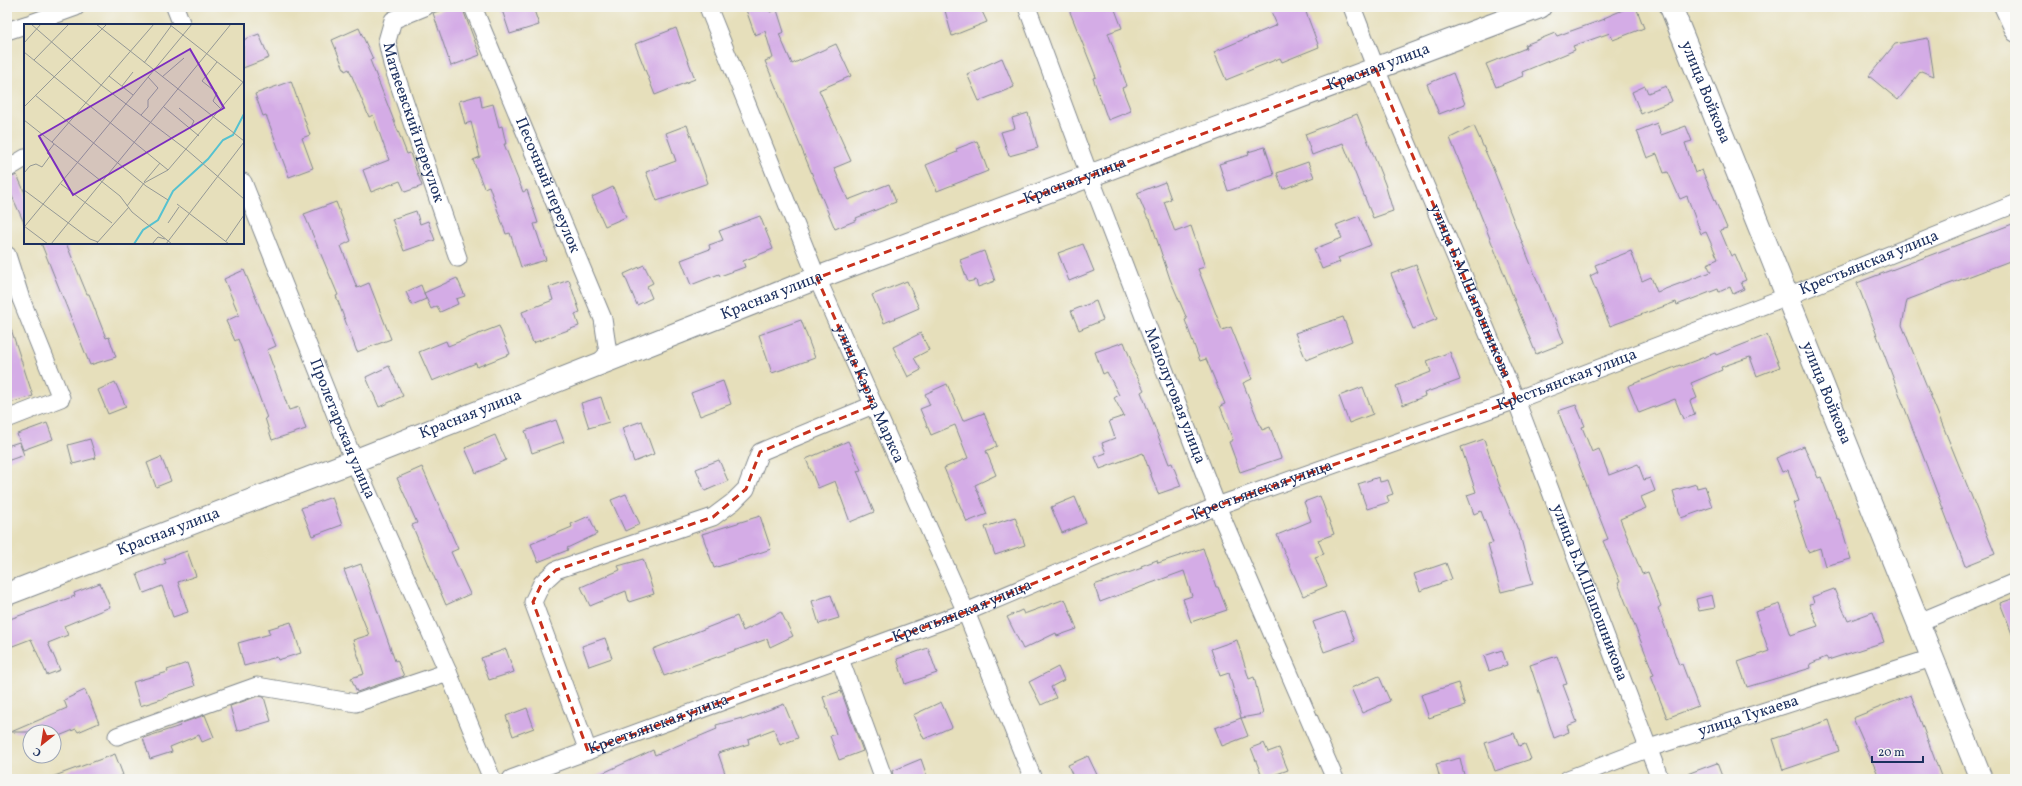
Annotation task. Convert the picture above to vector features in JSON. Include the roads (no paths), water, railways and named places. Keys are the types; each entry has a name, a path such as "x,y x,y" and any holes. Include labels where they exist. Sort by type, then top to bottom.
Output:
{"street":[{"path":"33,24 76,7"},
{"path":"175,7 182,24"},
{"name":"Матвеевский переулок","path":"425,7 393,20 387,41 392,64 458,258"},
{"name":"Песочный переулок","path":"473,7 603,319 608,353 599,363"},
{"name":"улица Карла Маркса","path":"708,7 817,278 966,612 1033,779"},
{"name":"Малолуговая улица","path":"1026,7 1217,506 1335,779"},
{"name":"улица Б.М.Шапошникова","path":"1352,7 1376,69 1516,400 1660,779"},
{"name":"Красная улица","path":"7,594 354,461 817,278 1090,177 1540,7"},
{"name":"улица Войкова","path":"1671,7 1788,296 1917,623 1981,779"},
{"path":"2003,7 2015,34"},
{"path":"7,31 24,26"},
{"path":"7,169 24,159"},
{"name":"Пролетарская улица","path":"244,185 354,461 448,672 492,779"},
{"name":"Крестьянская улица","path":"511,779 966,612 1217,506 1516,400 1788,296 2015,204"},
{"path":"7,255 21,299 61,398 7,419"},
{"path":"588,751 533,602 542,583 556,570 713,517 733,502 746,489 760,452 873,404"},
{"path":"1917,623 2015,582"},
{"path":"840,658 884,779"},
{"name":"улица Тукаева","path":"1568,779 1649,748 1932,658"},
{"path":"117,736 257,686 356,703 448,672"}]}
